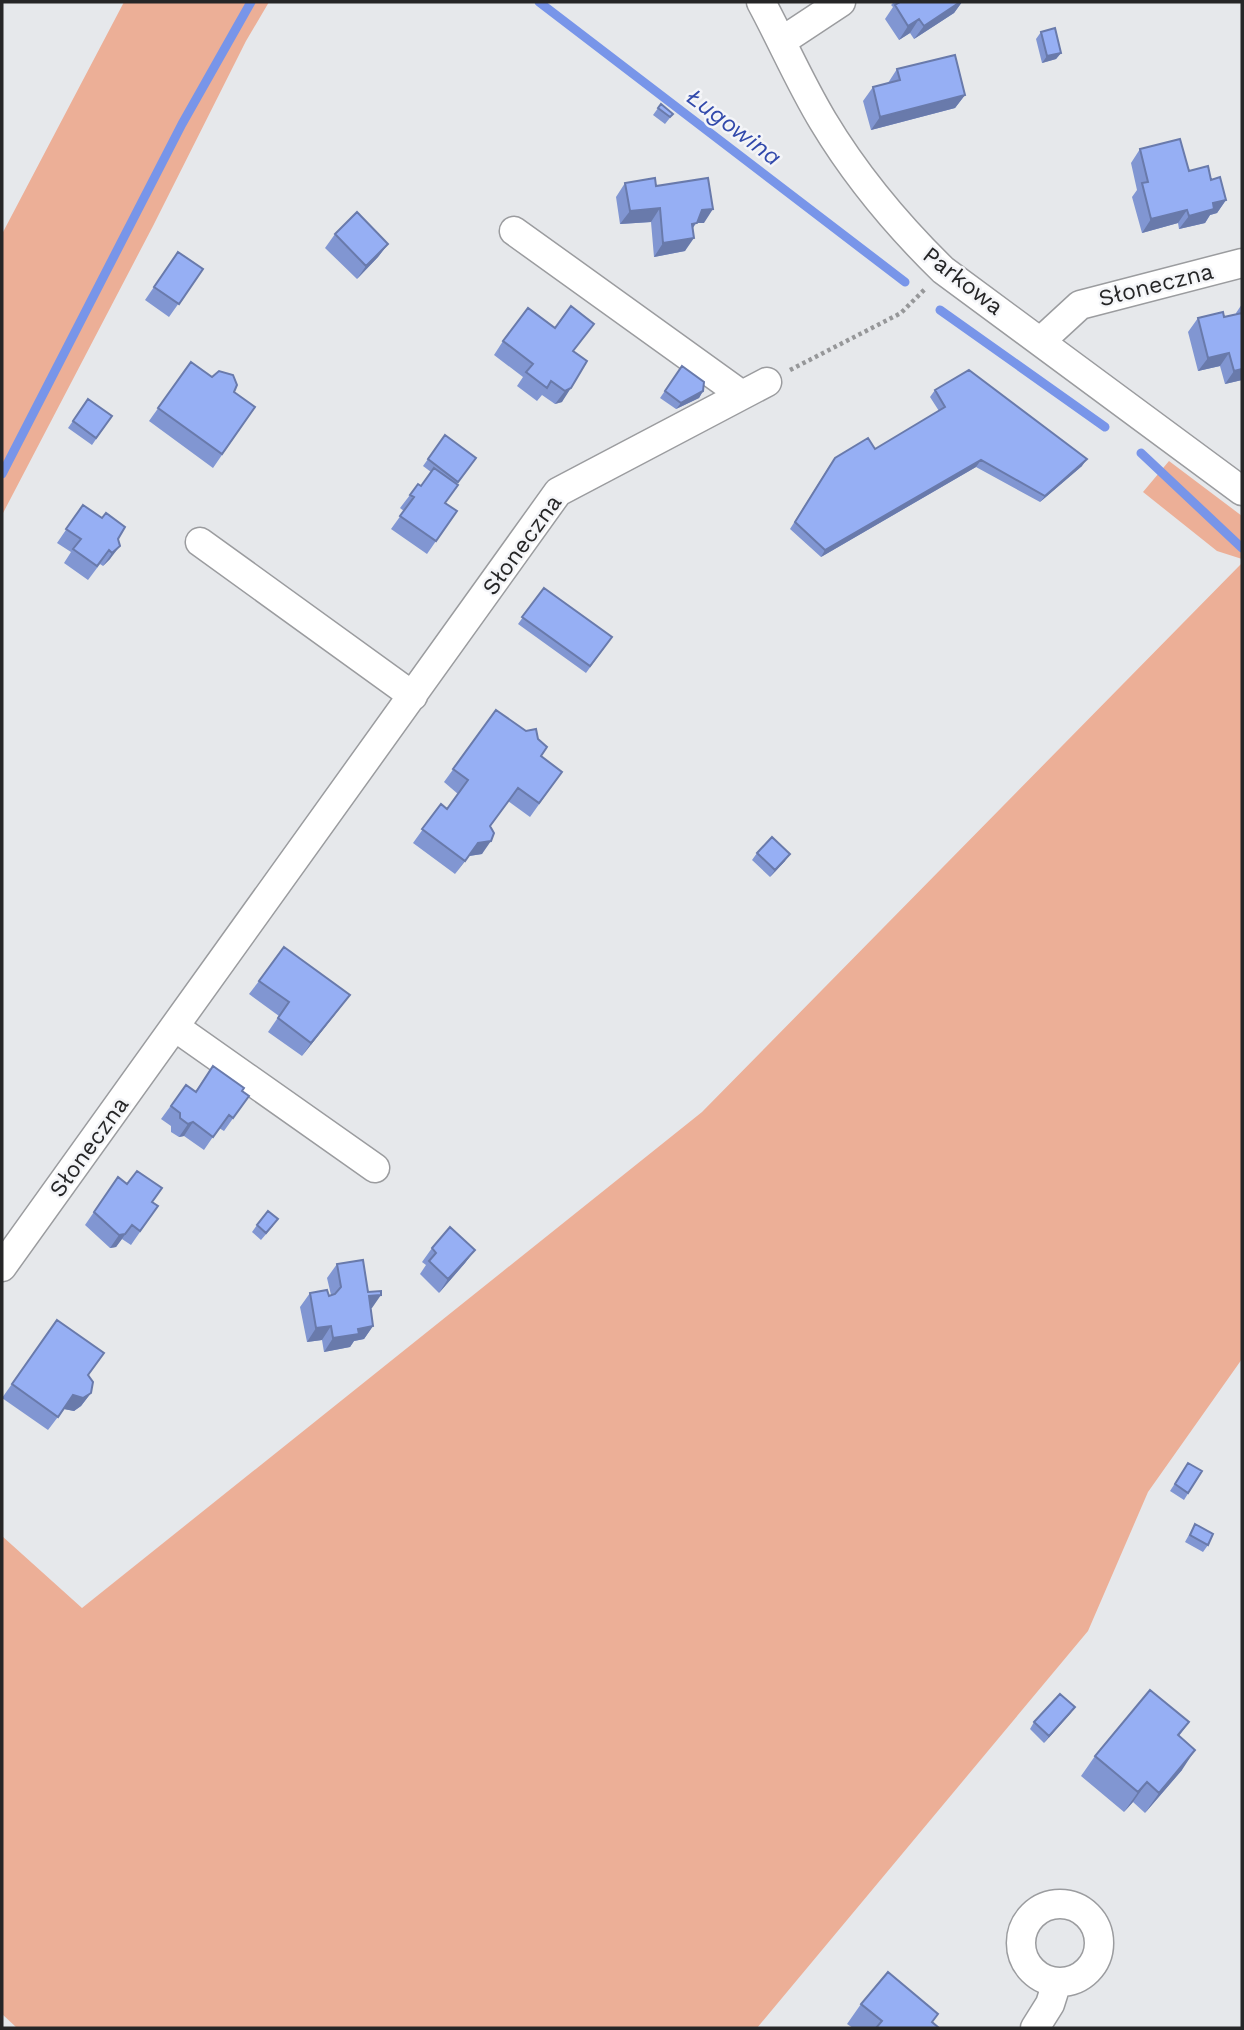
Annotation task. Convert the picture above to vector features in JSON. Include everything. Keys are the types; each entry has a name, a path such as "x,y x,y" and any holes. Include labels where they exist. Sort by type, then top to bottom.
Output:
{"street":[{"name":"Parkowa","path":"761,2 821,118 848,160 904,232 943,270 1242,491"},
{"path":"782,41 841,2"},
{"path":"514,231 742,395"},
{"name":"Słoneczna","path":"1042,341 1080,305 1242,263"},
{"name":"Słoneczna","path":"2,1267 558,492 767,382"},
{"path":"200,542 413,696"},
{"path":"176,1027 375,1168"},
{"path":"1035,2028 1050,2004 1056,1982"}],"path":[{"path":"767,382 901,313 943,270"}],"shaded area":[{"path":"124,2 269,2 246,41 2,515 2,234"},
{"path":"1169,461 1242,516 1242,559 1217,551 1143,492"},
{"path":"1242,563 1242,1359 1148,1492 1088,1631 757,2028 17,2028 2,2014 2,1536 82,1608 702,1112"}],"building":[{"path":"900,2 960,2 924,26 919,19 908,26 895,5"},
{"path":"1055,28 1061,53 1047,56 1041,32"},
{"path":"955,55 965,95 880,117 873,87 900,80 897,69"},
{"path":"661,104 673,114 670,117 658,108"},
{"path":"1180,139 1189,171 1208,166 1211,180 1220,177 1226,200 1213,203 1214,209 1189,216 1187,210 1151,219 1142,183 1148,182 1140,149"},
{"path":"655,178 656,186 708,178 713,209 702,210 697,223 692,224 694,238 663,243 660,208 630,211 625,183"},
{"path":"357,212 388,244 366,266 335,234"},
{"path":"178,252 203,269 179,304 154,287"},
{"path":"571,306 594,324 573,351 587,361 571,388 565,391 551,381 547,388 526,372 533,364 503,341 528,308 555,328"},
{"path":"1223,312 1224,317 1242,313 1242,369 1234,371 1229,353 1208,358 1198,318"},
{"path":"191,362 212,377 219,371 233,375 237,385 234,392 255,407 222,454 158,408"},
{"path":"682,366 704,382 703,391 681,403 665,391"},
{"path":"969,370 1087,459 1045,496 981,460 825,550 795,522 835,458 868,438 875,449 945,407 935,390"},
{"path":"88,399 112,416 96,438 73,421"},
{"path":"445,435 476,458 458,482 428,459"},
{"path":"434,468 458,485 445,503 457,511 436,541 400,516 414,497 410,495 418,484 421,486"},
{"path":"83,505 102,518 106,513 125,527 118,539 120,546 112,553 109,550 97,566 73,549 81,539 66,529"},
{"path":"544,588 612,637 590,666 522,617"},
{"path":"496,710 526,731 536,729 538,739 547,747 541,756 562,772 539,803 518,788 490,826 494,833 491,841 478,843 465,861 422,829 441,804 447,809 468,780 453,769"},
{"path":"772,837 790,854 775,870 757,853"},
{"path":"284,947 350,995 311,1043 278,1018 289,1002 259,981"},
{"path":"213,1066 244,1088 242,1091 249,1096 233,1118 229,1115 213,1137 193,1122 188,1124 171,1106 186,1085 196,1092"},
{"path":"137,1171 162,1188 152,1202 158,1206 140,1231 132,1225 125,1234 119,1235 94,1212 118,1177 127,1184"},
{"path":"268,1211 278,1219 266,1233 257,1225"},
{"path":"450,1227 475,1250 448,1279 429,1261 436,1253 432,1248"},
{"path":"363,1260 368,1292 381,1291 381,1295 369,1296 373,1326 358,1329 359,1334 333,1338 331,1326 316,1328 310,1293 327,1290 329,1296 335,1294 341,1287 337,1264"},
{"path":"57,1320 104,1353 88,1375 93,1382 91,1393 83,1398 73,1395 58,1417 12,1384"},
{"path":"1188,1463 1202,1471 1188,1493 1175,1484"},
{"path":"1195,1524 1213,1534 1208,1545 1190,1535"},
{"path":"1150,1690 1189,1722 1178,1735 1195,1750 1159,1793 1147,1782 1138,1792 1095,1756"},
{"path":"1060,1694 1075,1707 1049,1736 1034,1722"},
{"path":"888,1972 938,2014 932,2022 939,2028 876,2028 882,2021 861,2004"}],"waterway":[{"path":"2,474 182,124 251,2"},
{"name":"Ługowina","path":"539,2 905,282"},
{"name":"Ługowina","path":"940,310 1105,427"},
{"name":"Ługowina","path":"1141,453 1242,548"}]}
